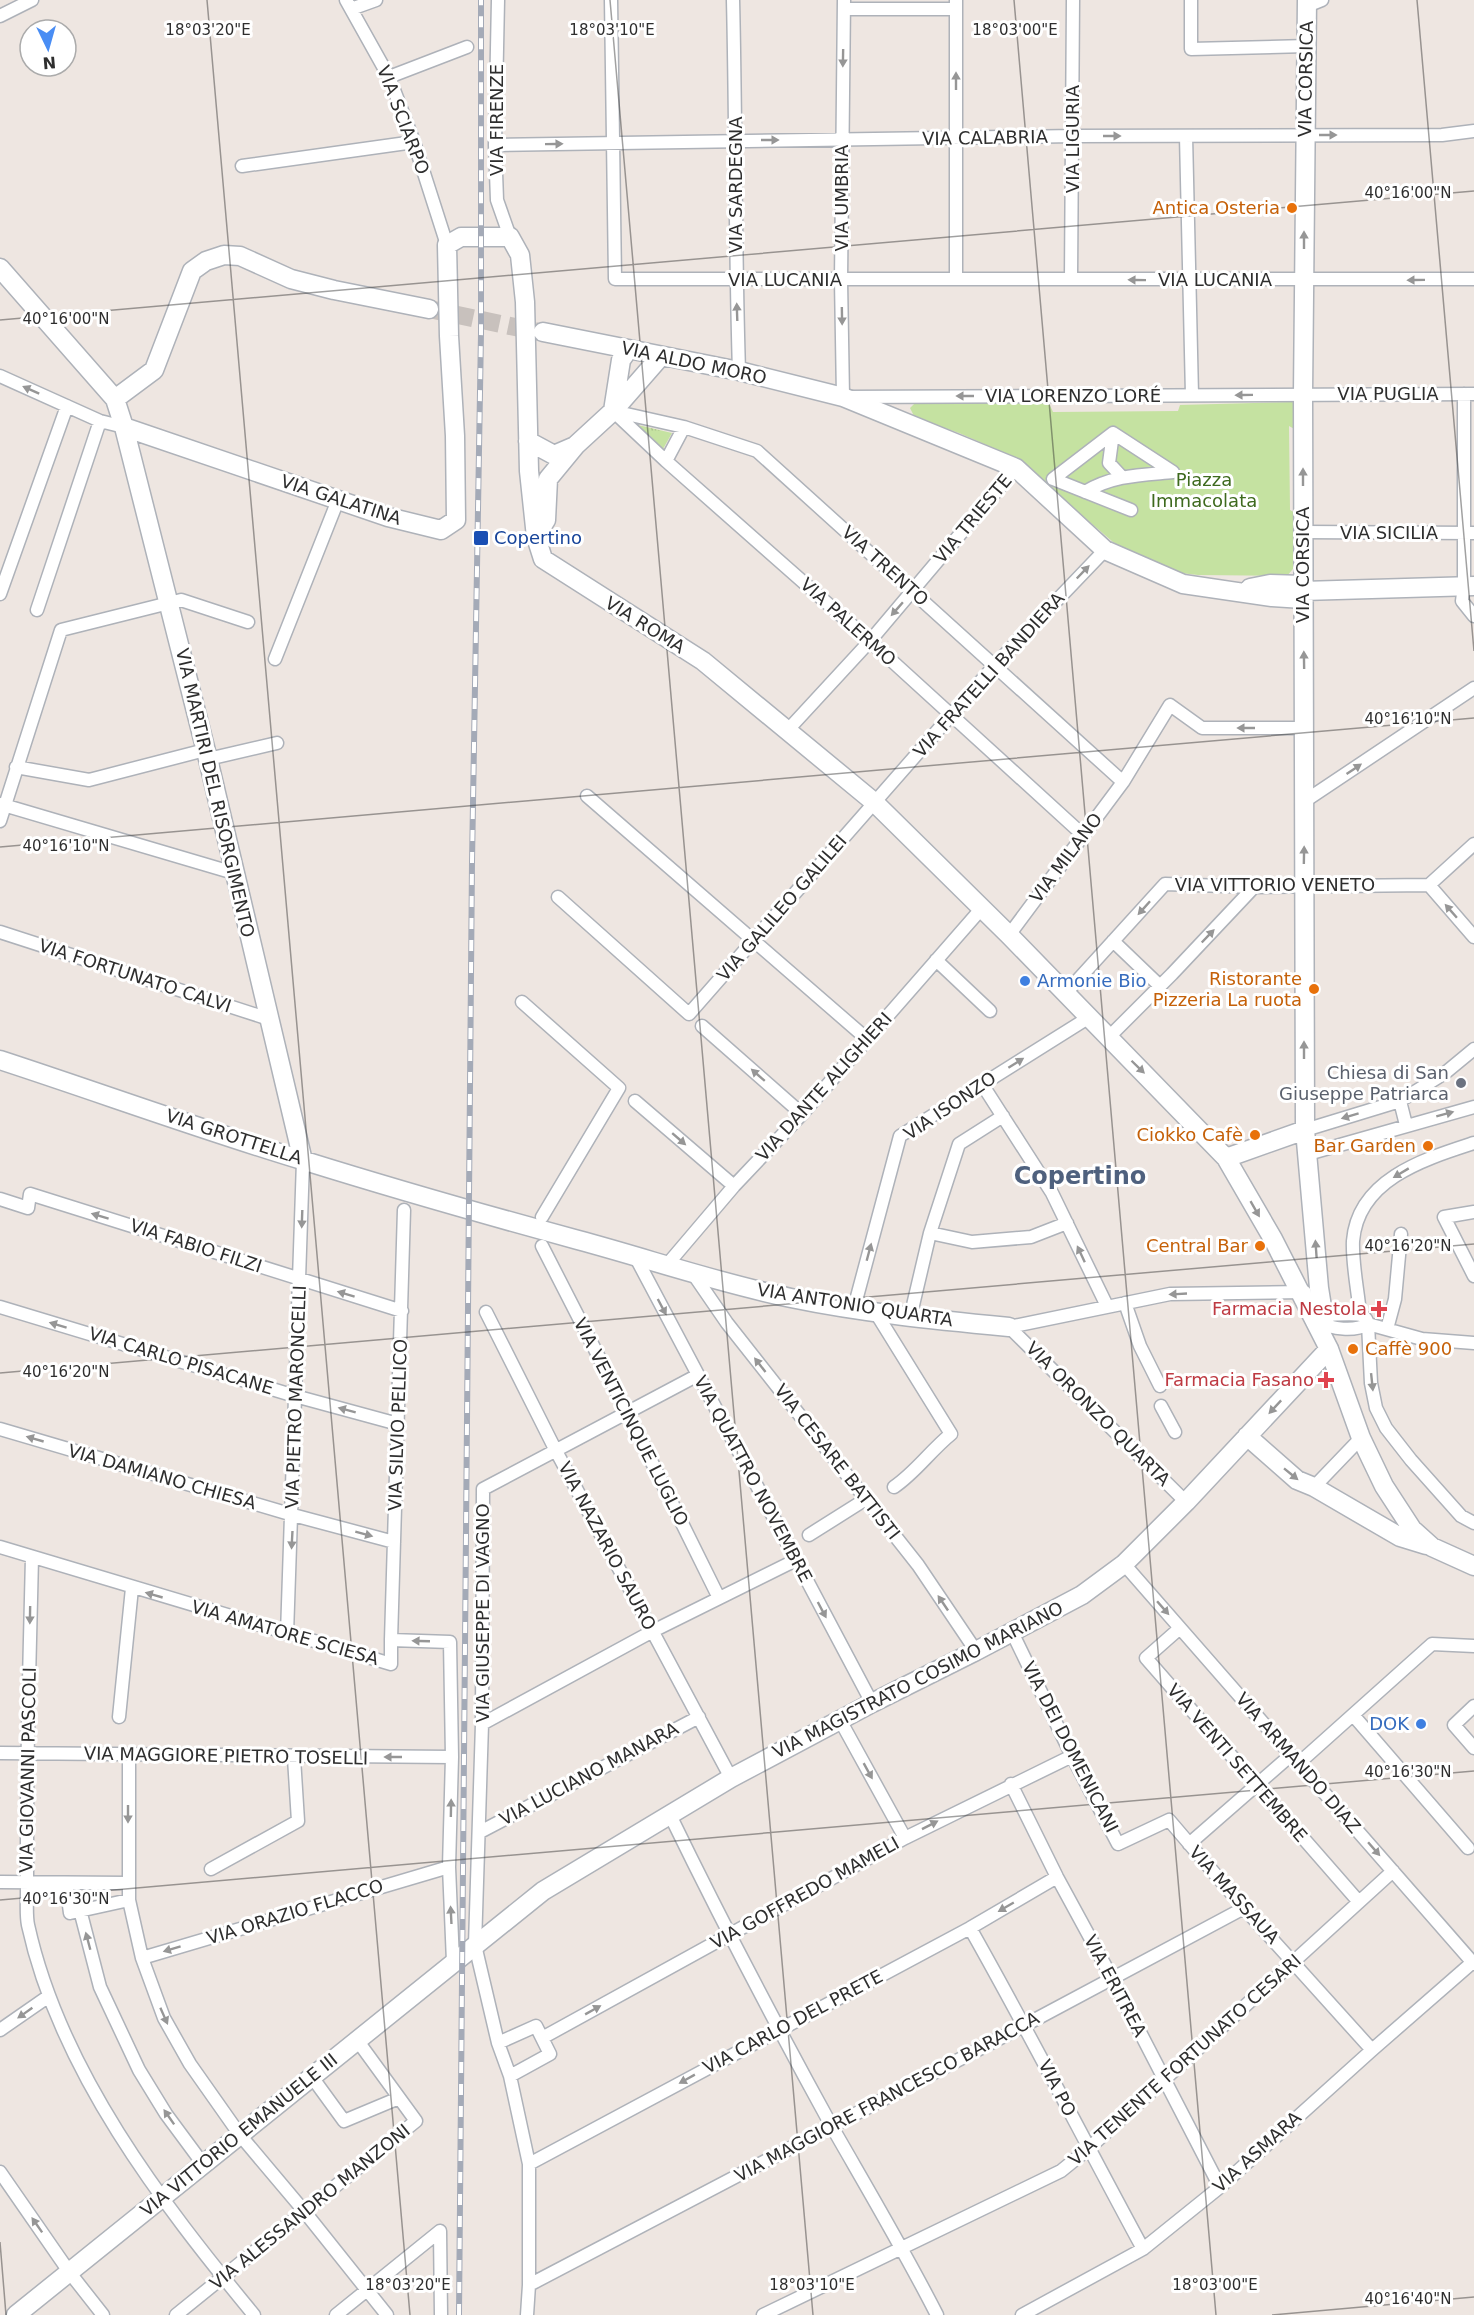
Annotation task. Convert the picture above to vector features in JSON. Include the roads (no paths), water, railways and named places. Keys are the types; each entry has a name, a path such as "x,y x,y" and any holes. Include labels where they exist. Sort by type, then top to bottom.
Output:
{"street":[{"path":"0,16 32,0"},
{"path":"349,5 376,0"},
{"name":"VIA FIRENZE","path":"498,0 495,145 497,200 510,237"},
{"path":"611,0 613,143"},
{"name":"VIA SARDEGNA","path":"732,0 737,140 736,280 739,371"},
{"name":"VIA LIGURIA","path":"1071,278 1072,0"},
{"path":"1191,0 1191,49 1307,46"},
{"name":"VIA CORSICA","path":"1312,2 1307,46 1303,394 1305,1130 1321,1320 1329,1348 1361,1438 1384,1486 1412,1529 1432,1547"},
{"path":"844,4 956,4 956,278"},
{"name":"VIA UMBRIA","path":"843,397 844,4"},
{"name":"VIA SCIARPO","path":"349,5 389,77 414,142 447,245"},
{"path":"389,77 467,47"},
{"name":"VIA CALABRIA","path":"495,145 737,140 956,140 1073,136 1442,135 1474,131"},
{"path":"1186,136 1192,395"},
{"path":"242,166 414,142"},
{"name":"VIA LUCANIA","path":"613,143 615,279 1474,279"},
{"path":"447,245 461,237 510,237"},
{"name":"VIA ROMA","path":"510,237 520,255 524,291 529,471 536,537 543,559 703,661 786,732 874,802 1009,935 1226,1158 1298,1287 1321,1320"},
{"name":"VIA GALATINA","path":"124,427 388,517 441,530 456,520 447,245"},
{"path":"114,399 154,370 192,271 207,261 224,255 240,256 291,279 429,309"},
{"path":"0,268 114,399 124,427"},
{"name":"VIA ALDO MORO","path":"543,332 739,371 843,397 1016,468 1105,549 1183,584 1272,597 1303,591 1469,586"},
{"path":"593,342 607,360 623,389"},
{"path":"536,537 546,520 548,479 576,445 613,411 632,375 628,350"},
{"path":"623,389 661,356"},
{"path":"0,376 100,421 124,427"},
{"name":"VIA LORENZO LORÉ","path":"843,397 1303,394"},
{"name":"VIA PUGLIA","path":"1303,394 1469,394"},
{"path":"1469,394 1469,586 1462,601 1474,616"},
{"path":"0,594 67,406"},
{"name":"VIA TRENTO","path":"613,411 684,427 757,451 1123,782"},
{"name":"VIA PALERMO","path":"613,411 1083,835"},
{"path":"37,610 100,421"},
{"name":"VIA MARTIRI DEL RISORGIMENTO","path":"124,427 169,603 303,1161"},
{"path":"666,461 684,427"},
{"path":"1085,492 1101,482 1173,471 1113,433"},
{"path":"1113,433 1109,463 1122,477"},
{"path":"1113,433 1053,479 1131,510"},
{"path":"528,441 554,455"},
{"path":"529,471 554,455 576,445"},
{"name":"VIA TRIESTE","path":"786,732 870,641 1016,468"},
{"path":"529,471 548,479"},
{"path":"275,659 338,500"},
{"name":"VIA SICILIA","path":"1303,532 1469,533"},
{"name":"VIA FRATELLI BANDIERA","path":"874,802 995,665 1105,549"},
{"path":"0,821 3,805 61,630 181,600 248,622"},
{"path":"1305,801 1474,688"},
{"name":"VIA MILANO","path":"1009,935 1123,782 1170,705 1202,728 1305,728"},
{"path":"16,767 89,780 206,755 277,743"},
{"path":"587,796 867,1039"},
{"name":"VIA GALILEO GALILEI","path":"558,897 689,1014 874,802"},
{"path":"3,805 234,873"},
{"path":"1474,844 1429,885 1474,937"},
{"name":"VIA VITTORIO VENETO","path":"1065,994 1165,884 1254,887 1429,885"},
{"path":"1108,1038 1254,887"},
{"name":"VIA DANTE ALIGHIERI","path":"666,1266 734,1186 802,1114 982,908"},
{"name":"VIA FORTUNATO CALVI","path":"0,932 269,1019"},
{"path":"1113,941 1160,986"},
{"path":"936,960 990,1011"},
{"path":"522,1002 619,1088 542,1217"},
{"name":"VIA ISONZO","path":"854,1308 900,1136 1088,1018"},
{"path":"702,1026 802,1114"},
{"path":"1226,1158 1305,1130 1400,1101 1445,1073 1474,1049"},
{"name":"VIA GROTTELLA","path":"0,1060 303,1161 469,1210"},
{"path":"982,1084 1052,1193 1107,1306"},
{"path":"635,1101 734,1186"},
{"path":"1400,1101 1406,1125"},
{"path":"1308,1154 1474,1107"},
{"path":"910,1318 930,1233 959,1144 1003,1116"},
{"path":"1474,1143 1424,1160 1384,1183 1365,1203 1356,1226 1353,1242 1376,1408 1411,1460 1461,1516 1474,1523"},
{"name":"VIA PIETRO MARONCELLI","path":"287,1634 293,1515 303,1161"},
{"name":"VIA FABIO FILZI","path":"0,1199 28,1208 30,1194 402,1311"},
{"name":"VIA SILVIO PELLICO","path":"391,1640 404,1210"},
{"name":"VIA ANTONIO QUARTA","path":"469,1210 635,1256 694,1275 791,1298 910,1318 1010,1327 1170,1294 1298,1287"},
{"path":"1474,1212 1444,1216 1474,1276"},
{"path":"930,1233 972,1242 1031,1237 1067,1223"},
{"path":"1387,1329 1395,1299 1401,1234"},
{"name":"VIA VENTICINQUE LUGLIO","path":"542,1246 719,1598"},
{"name":"VIA QUATTRO NOVEMBRE","path":"635,1256 872,1703"},
{"name":"VIA CESARE BATTISTI","path":"694,1275 727,1323 918,1566 976,1652"},
{"path":"1298,1287 1305,1284 1319,1288"},
{"path":"1125,1303 1140,1346 1160,1386"},
{"name":"VIA CARLO PISACANE","path":"0,1307 296,1396 398,1424"},
{"name":"VIA NAZARIO SAURO","path":"486,1312 555,1449 731,1778"},
{"path":"876,1313 951,1434 931,1450 909,1477 894,1486"},
{"path":"1321,1320 1360,1329 1364,1319"},
{"path":"1364,1319 1387,1329 1435,1341 1474,1343"},
{"name":"VIA ORONZO QUARTA","path":"1010,1327 1186,1502"},
{"name":"VIA MAGISTRATO COSIMO MARIANO","path":"464,1954 543,1891 731,1778 1082,1595 1124,1564 1186,1502 1329,1348"},
{"name":"VIA GIUSEPPE DI VAGNO","path":"464,1954 480,1832 483,1488 698,1375"},
{"path":"1161,1406 1174,1432"},
{"name":"VIA DAMIANO CHIESA","path":"0,1429 293,1515 394,1542"},
{"path":"1247,1436 1296,1480 1314,1487 1400,1537 1473,1563"},
{"path":"1314,1487 1361,1438"},
{"path":"809,1535 866,1499"},
{"path":"1374,1521 1386,1519 1396,1506"},
{"name":"VIA AMATORE SCIESA","path":"0,1547 391,1664 391,1640 450,1642 452,1757 449,1867 464,1954"},
{"name":"VIA GIOVANNI PASCOLI","path":"32,1557 27,1754 28,1922 50,1996 68,2040 120,2139 161,2198 254,2315"},
{"path":"482,1724 653,1630 796,1560"},
{"name":"VIA ARMANDO DIAZ","path":"1124,1564 1474,1962"},
{"path":"120,1717 132,1588"},
{"name":"VIA VENTI SETTEMBRE","path":"1180,1628 1146,1658 1359,1902"},
{"name":"VIA DEI DOMENICANI","path":"1012,1632 1118,1844 1169,1820"},
{"path":"1189,1844 1256,1785 1353,1715 1432,1644 1474,1646"},
{"path":"1474,1706 1454,1725 1474,1748"},
{"path":"1353,1715 1468,1848"},
{"name":"VIA LUCIANO MANARA","path":"480,1832 699,1717"},
{"path":"840,1720 905,1838"},
{"name":"VIA MAGGIORE PIETRO TOSELLI","path":"0,1754 294,1758 452,1757"},
{"path":"129,1755 129,1900 142,1958 164,2018 190,2064 240,2135 387,2315"},
{"name":"VIA GOFFREDO MAMELI","path":"542,2038 905,1838 1072,1756"},
{"path":"211,1869 298,1821 294,1758"},
{"name":"VIA ERITREA","path":"1011,1785 1220,2187"},
{"path":"670,1815 728,1935 902,2247 937,2315"},
{"name":"VIA MASSAUA","path":"1169,1820 1244,1908 1372,2050"},
{"name":"VIA ORAZIO FLACCO","path":"142,1958 449,1867"},
{"name":"VIA TENENTE FORTUNATO CESARI","path":"764,2315 1061,2171 1295,1962 1393,1871"},
{"name":"VIA CARLO DEL PRETE","path":"529,2164 779,2028 970,1928 1057,1877"},
{"path":"0,1882 67,1890 70,1913 129,1900"},
{"path":"27,1887 128,1883"},
{"name":"VIA MAGGIORE FRANCESCO BARACCA","path":"529,2285 1244,1908"},
{"path":"80,1910 100,1987 139,2070 166,2114 203,2164"},
{"name":"VIA PO","path":"970,1928 1025,2025 1088,2149 1143,2249"},
{"path":"464,1954 510,2076 529,2164 527,2315"},
{"name":"VIA VITTORIO EMANUELE III","path":"16,2315 464,1954"},
{"name":"VIA ASMARA","path":"1022,2315 1143,2249 1220,2187 1474,1962"},
{"path":"0,2030 50,1996"},
{"path":"498,2043 536,2026 550,2054 510,2076"},
{"path":"312,2077 344,2121 399,2098 357,2040"},
{"name":"VIA ALESSANDRO MANZONI","path":"176,2315 416,2121 399,2098"},
{"path":"0,2172 70,2273 103,2315"},
{"path":"336,2315 440,2232 441,2315"}],"tunnel":[{"path":"429,309 539,332"}],"railway":[{"path":"459,2315 472,862 481,333 481,0"}],"place":[{"name":"Antica Osteria","path":"1292,208"},
{"name":"Copertino","path":"481,538"},
{"name":"Armonie Bio","path":"1025,981"},
{"name":"Ristorante Pizzeria La ruota","path":"1314,989"},
{"name":"Chiesa di San Giuseppe Patriarca","path":"1461,1083"},
{"name":"Ciokko Cafè","path":"1255,1135"},
{"name":"Bar Garden","path":"1428,1146"},
{"name":"Central Bar","path":"1260,1246"},
{"name":"Farmacia Nestola","path":"1379,1309"},
{"name":"Caffè 900","path":"1353,1349"},
{"name":"Farmacia Fasano","path":"1326,1380"},
{"name":"DOK","path":"1421,1724"}],"district":[{"name":"Copertino","path":"1080,1176"}],"park label":[{"name":"Piazza Immacolata","path":"1204,490"}]}
